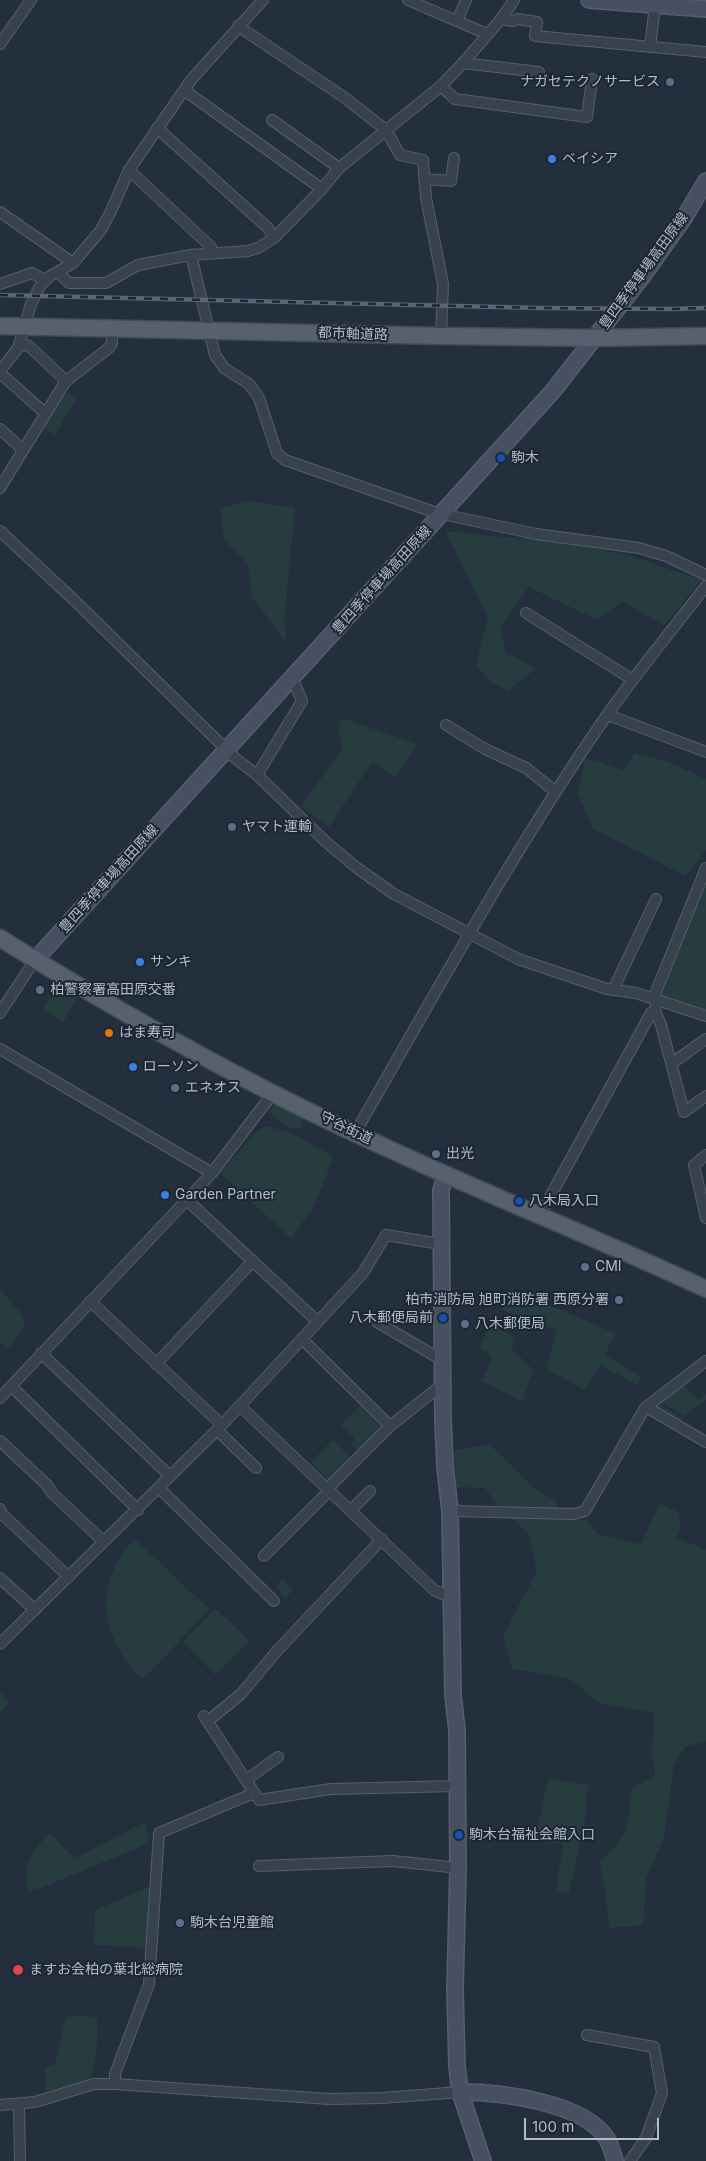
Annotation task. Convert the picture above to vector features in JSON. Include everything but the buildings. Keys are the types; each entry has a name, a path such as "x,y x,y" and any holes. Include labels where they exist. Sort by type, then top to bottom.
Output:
{"main road":[{"name":"都市軸道路","path":"0,326 440,336 596,338 706,336"},
{"name":"守谷街道","path":"0,938 156,1030 273,1093 446,1175 706,1289"}],"street":[{"path":"0,44 31,0"},
{"path":"45,413 0,372 15,353 31,304 45,280 73,263 101,230 129,170 157,128 184,90 238,26 263,0"},
{"path":"456,21 466,0"},
{"path":"58,272 69,283 106,283 138,265 191,255 248,252 258,248 274,238 322,189 339,168 441,86 501,19 514,0"},
{"path":"589,0 706,9"},
{"path":"415,1 488,34"},
{"path":"650,47 655,6"},
{"path":"501,19 537,22 535,36 706,52"},
{"path":"238,26 346,98 386,130 400,155 423,160 424,179 443,284 440,336"},
{"path":"463,63 539,72"},
{"path":"441,86 455,99 587,117 592,79"},
{"path":"184,90 322,189"},
{"path":"272,120 339,168"},
{"path":"157,128 268,228 274,238"},
{"path":"424,179 451,181 454,158"},
{"path":"129,170 211,247 212,254"},
{"name":"豊四季停車場高田原線","path":"35,960 553,391 596,338 676,229 706,181"},
{"path":"0,212 73,263"},
{"path":"191,255 215,355 224,368 249,384 259,398 277,453 285,460 434,512 536,534 639,548 666,556 706,575"},
{"path":"0,284 32,273 45,280"},
{"path":"1,485 66,381 109,348 112,343 112,329"},
{"path":"19,344 29,346 66,381"},
{"path":"0,429 23,450"},
{"path":"0,531 74,600 227,750 257,775 326,842 357,868 394,894 518,959 607,989 636,993 655,1003 706,1016"},
{"path":"355,1133 470,933 556,792 633,680 706,586"},
{"path":"526,613 633,680"},
{"path":"257,775 302,702 292,678"},
{"path":"608,715 706,752"},
{"path":"446,725 485,749 526,768 556,792"},
{"path":"540,1215 651,1013 706,868"},
{"path":"613,990 656,899"},
{"path":"0,1013 35,960"},
{"path":"655,1003 684,1112 706,1096"},
{"path":"672,1064 706,1039"},
{"path":"0,1049 212,1173"},
{"path":"0,1398 41,1352 212,1173 273,1093"},
{"path":"706,1155 694,1165 706,1218"},
{"path":"446,1175 441,1190 441,1244 445,1466 450,1511 453,1694 458,1730 458,1868 455,1990 457,2066 460,2092 483,2161"},
{"path":"187,1200 318,1322"},
{"path":"0,1644 138,1510 240,1406 364,1273 386,1235 441,1244"},
{"path":"156,1364 252,1262"},
{"path":"90,1301 220,1427 256,1468"},
{"path":"377,1322 435,1356 443,1358"},
{"path":"302,1339 390,1426"},
{"path":"41,1352 170,1476"},
{"path":"450,1511 574,1514 585,1511 636,1421 646,1407 706,1361"},
{"path":"264,1556 390,1426 443,1384"},
{"path":"11,1386 138,1510"},
{"path":"240,1406 434,1590 444,1595 451,1594"},
{"path":"646,1407 706,1442"},
{"path":"0,1441 104,1542"},
{"path":"159,1488 274,1601"},
{"path":"351,1510 370,1491"},
{"path":"0,1510 69,1577"},
{"path":"382,1539 276,1652 241,1694 206,1718 259,1800 331,1789 458,1786"},
{"path":"0,1578 35,1610"},
{"path":"246,1780 278,1757"},
{"path":"115,2084 115,2074 149,1984 159,1833 254,1793"},
{"path":"258,1866 393,1860 458,1868"},
{"path":"587,2035 654,2047 662,2093 652,2127 630,2161"},
{"path":"0,2106 35,2102 94,2084 329,2099 490,2092 538,2100 584,2119 598,2129 607,2139 615,2161"},
{"path":"19,2104 20,2161"}],"green space":[{"path":"65,391 77,398 55,435 43,427"},
{"path":"247,501 295,508 284,624 287,643 252,597 249,566 224,539 220,509"},
{"path":"445,531 523,539 526,535 632,556 701,580 664,626 623,601 597,620 529,587 500,627 506,653 536,668 509,691 490,682 476,664 488,618"},
{"path":"341,718 418,744 395,777 372,762 329,827 301,807 342,748 339,732"},
{"path":"635,753 669,762 706,779 706,850 685,876 592,828 578,793 585,758 624,770"},
{"path":"706,885 706,1011 661,999 659,994"},
{"path":"58,983 79,995 63,1022 42,1010"},
{"path":"278,1103 303,1117 301,1127 293,1129 274,1118 270,1111 272,1106"},
{"path":"267,1126 292,1133 334,1157 313,1208 291,1238 220,1173 257,1131"},
{"path":"0,1289 22,1315 25,1326 13,1344 6,1349 0,1343"},
{"path":"511,1289 615,1333 605,1355 642,1377 637,1385 600,1365 585,1390 546,1369 557,1330 502,1310"},
{"path":"489,1325 515,1337 511,1348 533,1370 522,1401 482,1381 492,1357 480,1348"},
{"path":"683,1384 698,1399 694,1403 706,1394 706,1400 685,1416 657,1400"},
{"path":"656,1402 684,1419 678,1419 656,1406"},
{"path":"361,1406 382,1428 358,1451 351,1444 354,1438 341,1425"},
{"path":"333,1440 351,1458 329,1480 311,1462"},
{"path":"490,1445 537,1491 556,1500 562,1520 587,1520 597,1534 641,1544 660,1503 678,1512 681,1527 677,1538 706,1550 706,1741 685,1747 674,1764 664,1838 646,1879 643,1925 610,1928 600,1860 617,1844 626,1829 631,1789 655,1775 652,1753 654,1713 601,1704 570,1679 512,1669 503,1636 537,1571 529,1535 498,1506 485,1488 456,1487 454,1450"},
{"path":"134,1538 210,1610 143,1679 121,1653 109,1624 107,1608 107,1592 111,1576 120,1557"},
{"path":"283,1579 293,1590 285,1598 276,1586"},
{"path":"215,1608 249,1641 216,1675 183,1642"},
{"path":"0,1692 10,1702 0,1712"},
{"path":"548,1778 588,1785 586,1814 569,1893 556,1890 563,1844 535,1840"},
{"path":"145,1822 150,1843 41,1888 28,1891 27,1872 30,1859 49,1833 75,1858"},
{"path":"149,1887 147,1948 94,1945 95,1910"},
{"path":"82,2015 97,2019 98,2035 90,2081 46,2091 45,2067 55,2064 66,2017"}],"railway":[{"path":"0,295 539,308 706,308"}],"place":[{"name":"ナガセテクノサービス","path":"670,82"},
{"name":"ベイシア","path":"552,159"},
{"name":"駒木","path":"501,458"},
{"name":"ヤマト運輸","path":"232,827"},
{"name":"サンキ","path":"140,962"},
{"name":"柏警察署高田原交番","path":"40,990"},
{"name":"はま寿司","path":"109,1033"},
{"name":"ローソン","path":"133,1067"},
{"name":"エネオス","path":"175,1088"},
{"name":"出光","path":"436,1154"},
{"name":"Garden Partner","path":"165,1195"},
{"name":"八木局入口","path":"519,1201"},
{"name":"CMI","path":"585,1267"},
{"name":"柏市消防局 旭町消防署 西原分署","path":"619,1300"},
{"name":"八木郵便局前","path":"443,1318"},
{"name":"八木郵便局","path":"465,1324"},
{"name":"駒木台福祉会館入口","path":"459,1835"},
{"name":"駒木台児童館","path":"180,1923"},
{"name":"ますお会柏の葉北総病院","path":"18,1970"}]}
